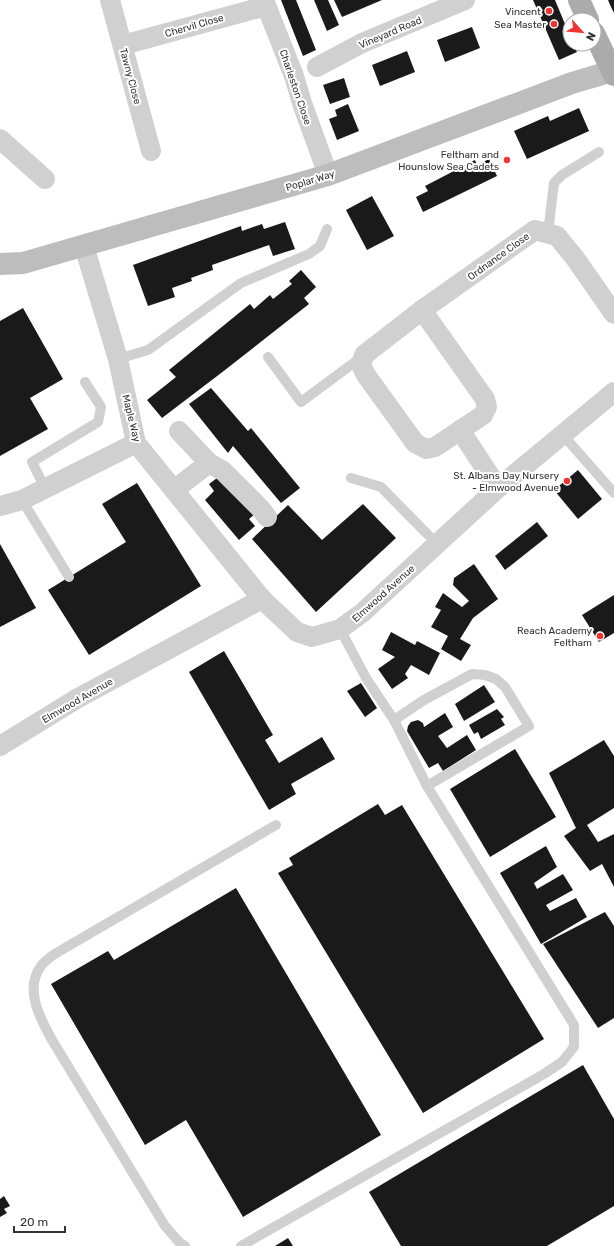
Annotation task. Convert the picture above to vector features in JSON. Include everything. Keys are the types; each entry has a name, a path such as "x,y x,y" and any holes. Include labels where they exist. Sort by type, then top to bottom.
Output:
{"main road":[{"path":"579,0 584,12"},
{"path":"602,49 613,72"}],"street":[{"name":"Tawny Close","path":"110,0 151,152"},
{"name":"Vineyard Road","path":"317,67 362,43 465,0"},
{"name":"Chervil Close","path":"123,45 265,3"},
{"name":"Charleston Close","path":"265,3 294,76 302,103 328,175"},
{"name":"Poplar Way","path":"0,264 22,263 328,175 572,83 613,72"},
{"path":"0,139 45,179"},
{"name":"Ordnance Close","path":"364,355 422,310 535,230 548,233"},
{"path":"548,233 556,236 575,258 614,314"},
{"name":"Maple Way","path":"84,246 118,360 136,443 262,599"},
{"path":"364,355 362,365 366,374 415,443 426,449 435,447 483,415 487,407 485,399 422,310"},
{"name":"Elmwood Avenue","path":"0,746 78,698 262,599 297,632 312,637 340,629 362,613 498,488 614,392"},
{"path":"460,430 498,488"},
{"path":"179,431 209,463 222,471 260,508 267,517"},
{"path":"0,506 22,500 136,443"},
{"path":"174,490 209,463"}],"lane":[{"path":"548,233 554,183 562,175 599,152"},
{"path":"118,360 148,350 241,283 309,254 320,246 327,229"},
{"path":"268,357 301,402 364,355"},
{"path":"46,488 32,462 98,422 101,407 85,382"},
{"path":"563,434 614,493"},
{"path":"351,478 381,487 437,544"},
{"path":"22,500 69,577"},
{"path":"241,1246 544,1074 562,1062 574,1047 574,1025 427,786 394,720 366,678 340,629"},
{"path":"394,720 424,700 472,674 484,675 496,679 505,687 529,726 427,786"},
{"path":"185,1246 180,1243 165,1226 52,1040 43,1023 33,994 34,980 41,966 52,955 276,825"}],"building":[{"path":"281,0 296,0 316,50 303,56"},
{"path":"314,0 328,0 339,25 327,31"},
{"path":"334,0 382,0 342,17"},
{"path":"533,0 555,0 562,17 562,52 577,52 559,60"},
{"path":"608,0 614,0 614,13 611,7"},
{"path":"472,27 480,48 445,62 437,40"},
{"path":"407,51 415,72 380,86 372,65"},
{"path":"344,78 350,97 330,104 323,85"},
{"path":"348,104 359,131 337,140 329,119 337,116 335,110"},
{"path":"579,108 589,131 527,159 514,131 548,116 550,121"},
{"path":"489,159 497,176 423,212 416,197 428,191 425,186 475,160 477,165"},
{"path":"372,196 394,236 367,250 346,210"},
{"path":"285,222 295,249 273,256 269,245 212,265 213,270 191,278 192,281 172,288 175,297 148,306 133,265 241,226 242,231 262,224 264,229"},
{"path":"301,270 316,287 304,298 309,304 162,418 147,400 176,377 169,370 250,304 254,309 270,295 273,299 292,284 289,281"},
{"path":"23,308 63,379 30,398 48,429 0,456 0,321"},
{"path":"211,388 248,431 251,428 300,488 281,503 233,446 228,453 189,404"},
{"name":"St. Albans Day Nursery - Elmwood Avenue","path":"578,470 602,499 578,519 554,490"},
{"path":"221,475 255,514 249,519 255,526 239,540 205,500 214,491 209,484"},
{"path":"137,483 201,586 89,655 48,590 126,542 102,504"},
{"path":"363,504 396,538 316,612 252,539 288,505 322,540"},
{"path":"537,522 548,536 505,570 495,556"},
{"path":"0,544 36,608 0,627"},
{"path":"474,564 498,599 473,618 460,639 471,645 461,661 441,649 448,636 431,627 441,610 435,607 443,593 462,607 469,601 453,585 454,578"},
{"path":"614,595 614,633 599,642 582,615"},
{"path":"391,632 415,645 417,641 440,653 429,675 411,665 405,674 408,678 392,689 378,669 395,657 382,650"},
{"path":"224,651 273,735 265,740 279,763 322,737 335,759 291,784 296,794 269,810 189,672"},
{"path":"361,683 377,708 365,717 347,691"},
{"path":"484,685 495,702 464,721 455,704"},
{"path":"497,709 504,717 501,719 505,725 481,739 478,732 474,734 469,725"},
{"path":"445,713 453,727 438,736 447,748 467,735 476,750 443,771 438,763 429,768 407,731 411,722 418,720 423,723 424,727"},
{"path":"604,740 614,756 614,808 587,825 598,842 614,834 614,887 602,864 590,871 564,836 576,828 549,773"},
{"path":"515,749 556,817 490,857 450,789"},
{"path":"378,804 385,815 402,805 544,1039 423,1113 278,873 293,865 289,858"},
{"path":"546,846 557,867 534,883 537,889 563,874 573,890 546,905 550,911 576,898 587,917 541,944 500,873"},
{"path":"236,888 381,1135 243,1217 186,1120 145,1145 51,984 108,951 114,960"},
{"path":"605,912 614,926 614,1018 598,1028 543,944"},
{"path":"583,1065 614,1119 614,1206 547,1246 401,1246 369,1192"},
{"path":"4,1196 10,1206 4,1209 7,1213 0,1217 0,1199"},
{"path":"288,1238 293,1246 275,1246"}],"place":[{"name":"Vincent","path":"549,11"},
{"name":"Sea Master","path":"554,24"},
{"name":"Feltham and Hounslow Sea Cadets","path":"507,160"},
{"name":"St. Albans Day Nursery - Elmwood Avenue","path":"567,481"},
{"name":"Reach Academy Feltham","path":"600,636"}]}
